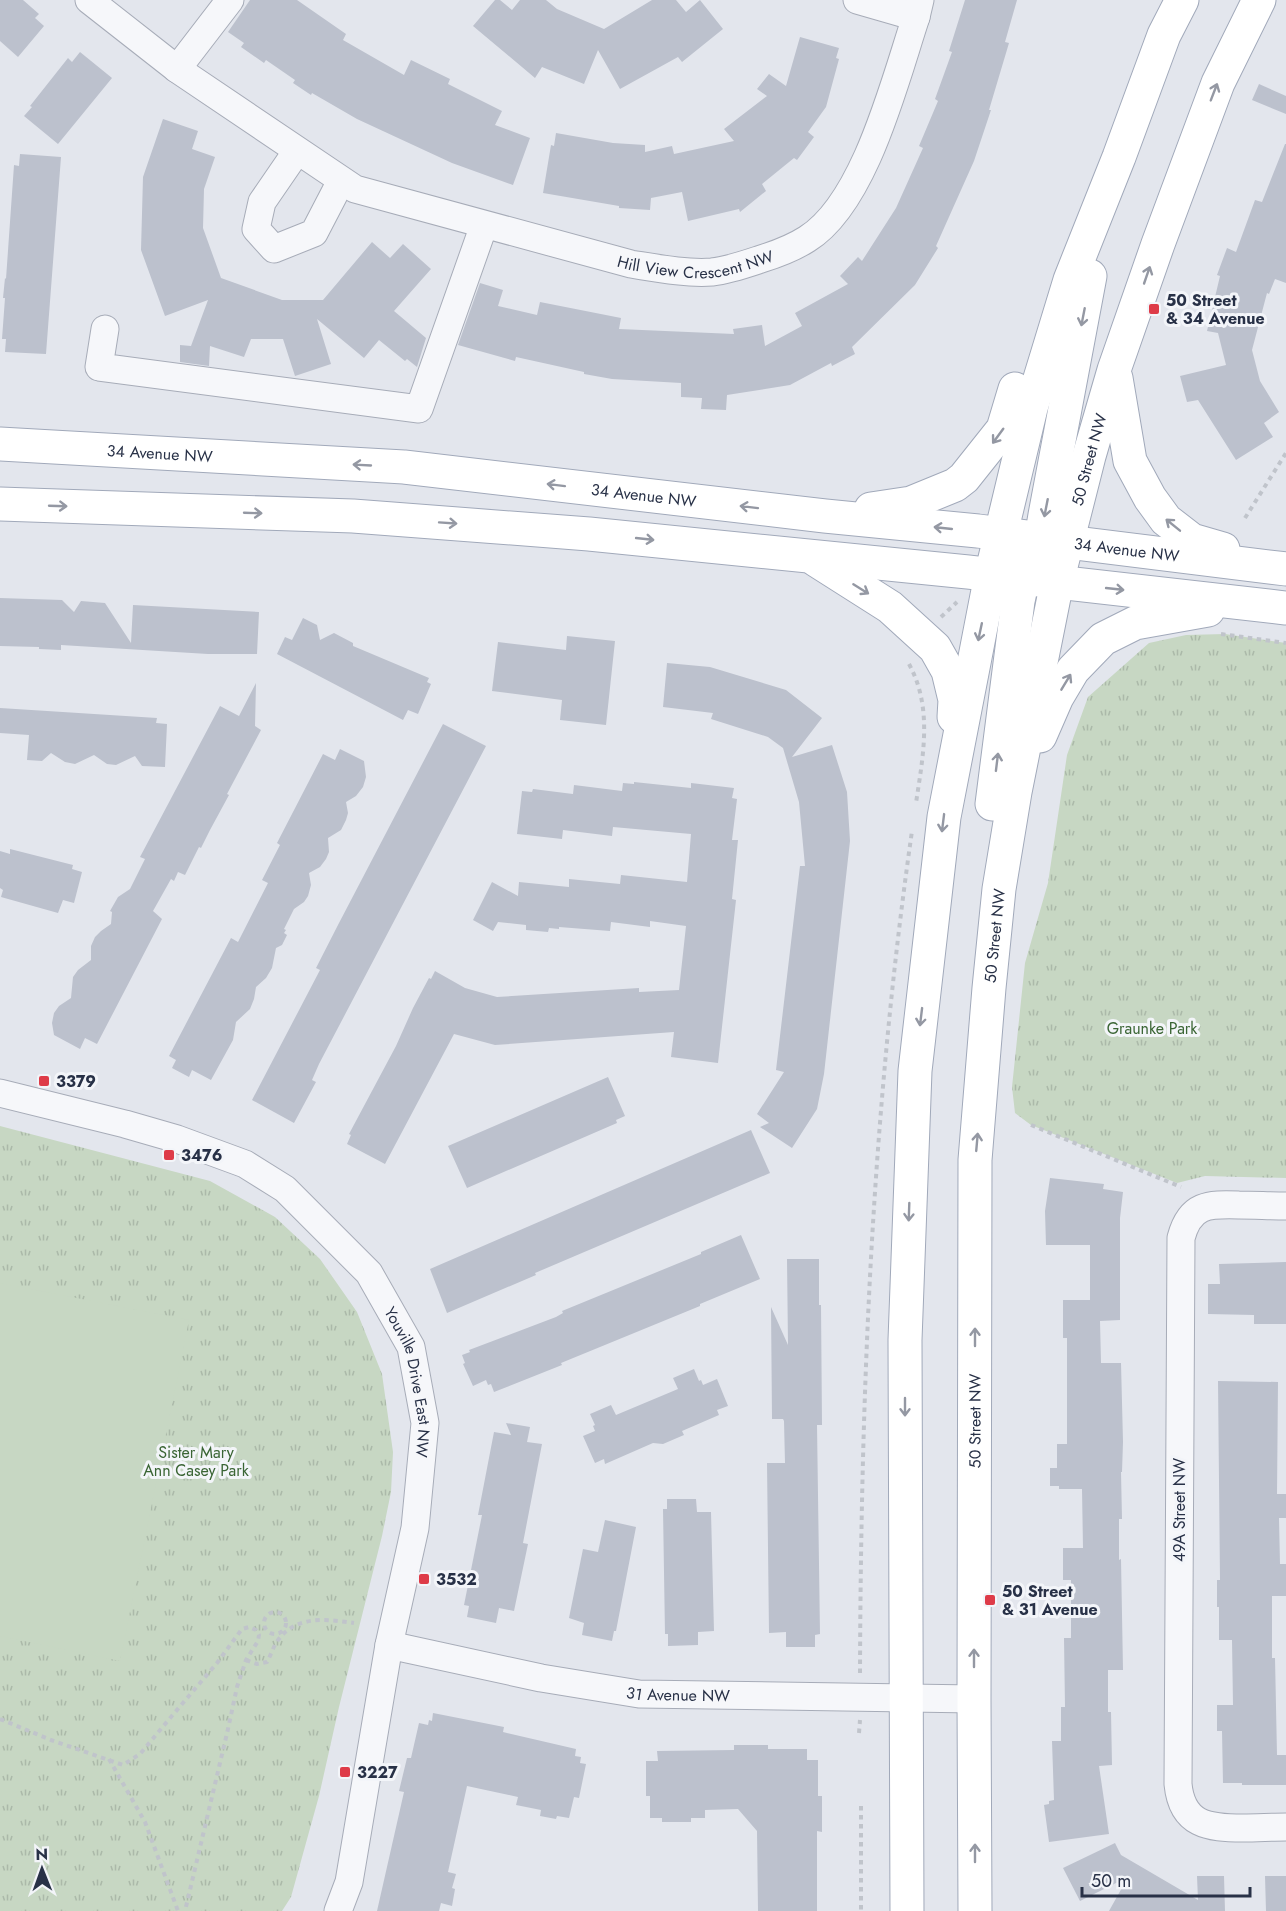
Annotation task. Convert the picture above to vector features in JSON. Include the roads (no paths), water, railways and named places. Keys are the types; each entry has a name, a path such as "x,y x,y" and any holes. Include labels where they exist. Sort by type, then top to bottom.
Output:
{"main road":[{"path":"825,516 911,503 955,484 964,478 980,460 1003,429 1040,305 1060,255 1087,210 1164,35 1182,0"},
{"name":"50 Street NW","path":"975,1911 975,1160 999,889 1015,792 1057,582 1054,541 1089,456 1114,370 1218,82 1259,0"},
{"path":"989,988 984,869 1018,601 1007,577 1001,534 1031,408 1070,280 1164,35"},
{"path":"1054,541 1094,256 1119,157"},
{"path":"1114,370 1130,461 1150,498 1166,520 1192,540 1275,567"},
{"name":"34 Avenue NW","path":"0,444 404,467 1275,567"},
{"path":"0,504 353,516 589,534 1286,608"},
{"path":"812,558 890,608 935,648 948,671 955,700 953,766"},
{"path":"908,1911 905,1340 915,1071 944,816 953,766 1007,577"},
{"path":"1015,792 1057,697 1073,670 1103,639 1135,623 1248,603"}],"street":[{"name":"Hill View Crescent NW","path":"89,0 177,69 355,189 631,264 712,272 777,254 808,239 834,215 859,177 875,138 918,9 857,0"},
{"path":"177,69 230,0"},
{"path":"297,151 261,202 256,229 274,249 314,233 341,181"},
{"path":"105,329 99,367 420,409 484,225"},
{"name":"Youville Drive East NW","path":"0,1093 177,1139 245,1164 285,1190 369,1273 411,1347 425,1423 415,1528 389,1645 349,1882 338,1911"},
{"name":"49A Street NW","path":"1286,1206 1219,1205 1202,1208 1185,1223 1180,1238 1178,1784 1184,1808 1191,1817 1213,1827 1286,1827"},
{"name":"31 Avenue NW","path":"389,1645 541,1678 639,1694 974,1699"}],"place":[{"name":"50 Street & 34 Avenue","path":"1154,309"},
{"name":"3379","path":"44,1081"},
{"name":"3476","path":"169,1155"},
{"name":"3532","path":"424,1579"},
{"name":"50 Street & 31 Avenue","path":"990,1600"},
{"name":"3227","path":"345,1772"}],"park label":[{"name":"Graunke Park","path":"1152,1028"},
{"name":"Sister Mary Ann Casey Park","path":"196,1461"}]}
